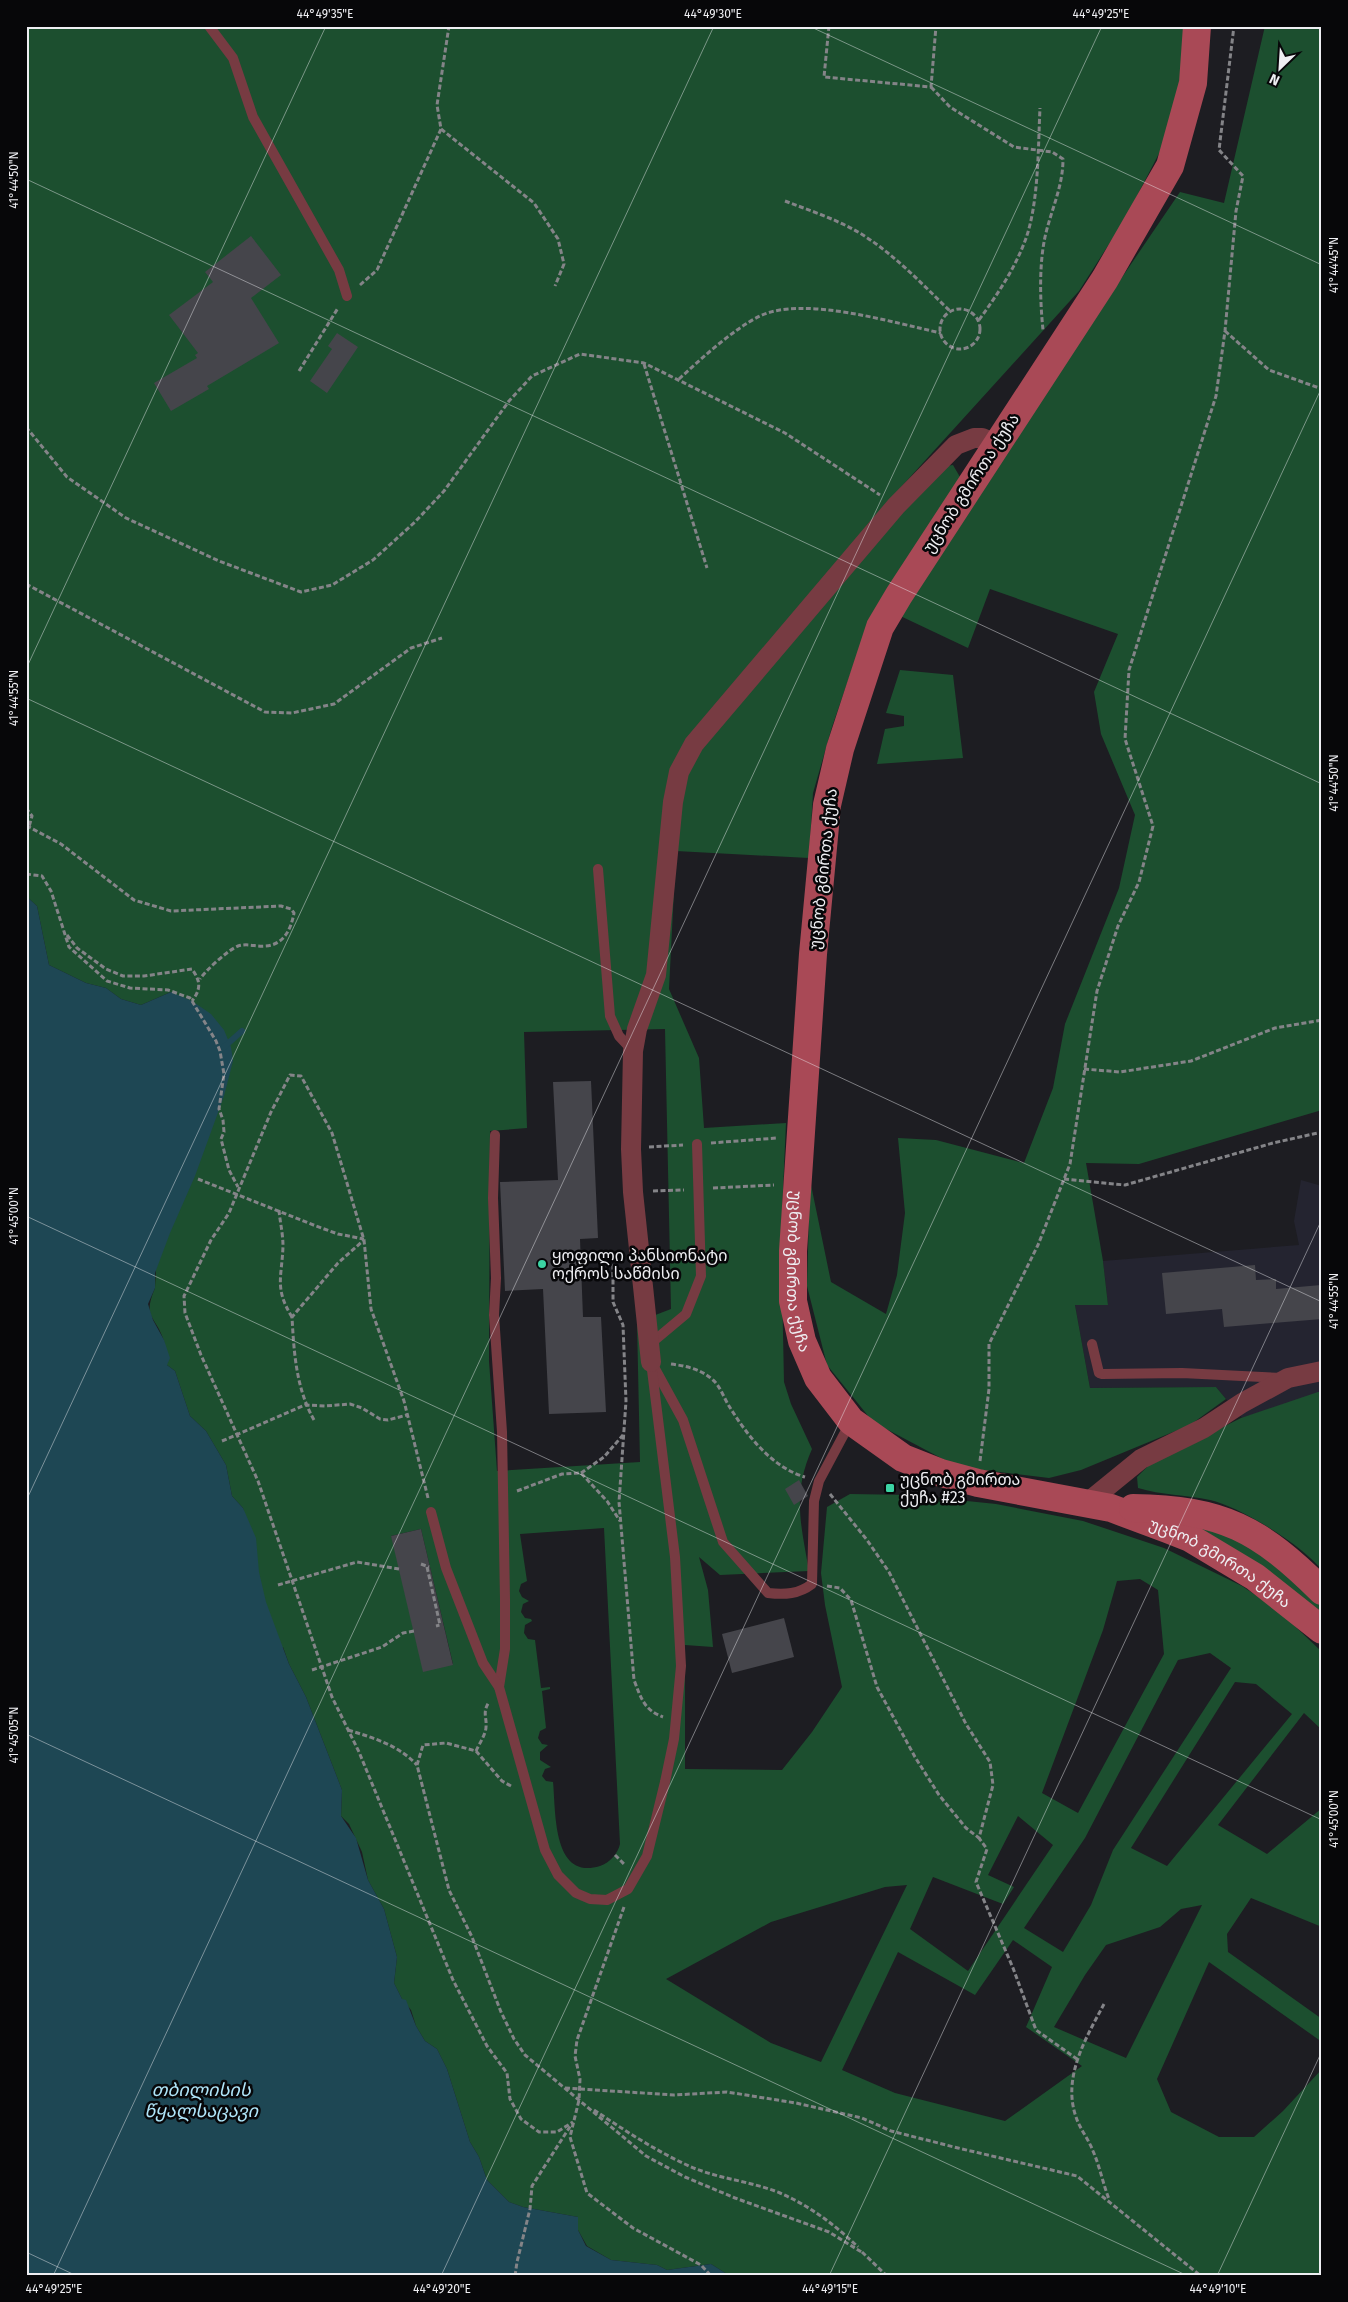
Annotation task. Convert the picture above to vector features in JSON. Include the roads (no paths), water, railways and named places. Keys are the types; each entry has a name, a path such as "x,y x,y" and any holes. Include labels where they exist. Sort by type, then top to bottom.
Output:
{"main road":[{"name":"უცნობ გმირთა ქუჩა","path":"1197,26 1193,83 1170,166 1104,279 898,596 880,627 840,749 827,805 813,954 793,1251 793,1301 802,1341 818,1378 851,1421 903,1458 941,1473 978,1483 1099,1506 1184,1511 1234,1523 1268,1543 1322,1591"},
{"name":"უცნობ გმირთა ქუჩა","path":"1099,1506 1168,1529 1217,1554 1255,1577 1322,1630"}],"street":[{"path":"650,1354 632,1192 631,1148 634,1051 637,1029 656,975 672,802 679,772 694,744 896,506 956,444 974,438 982,438 996,444"},
{"path":"1099,1506 1141,1459 1204,1428 1242,1403 1288,1378 1322,1371"}],"lane":[{"path":"209,26 233,58 253,118 339,270 347,296"},
{"path":"598,869 610,1016 619,1036 634,1051"},
{"path":"495,1135 493,1198 496,1278 494,1315 504,1499 505,1649 499,1687"},
{"path":"431,1512 446,1568 476,1646 483,1663 499,1687 544,1850 558,1875 576,1893 590,1899 606,1900 628,1890 647,1856 666,1782 676,1718 680,1666 676,1557 650,1354 686,1314 701,1276 700,1188 697,1144"},
{"path":"1092,1344 1099,1373 1102,1374 1182,1373 1288,1378"},
{"path":"650,1354 683,1420 724,1542 768,1593 783,1595 804,1590 812,1584 814,1501 819,1481 851,1421"}],"water":[{"name":"თბილისის წყალსაცავი","path":"26,896 37,906 49,965 86,983 106,988 121,999 141,1005 171,992 192,1001 211,1014 224,1030 231,1047 233,1061 224,1096 195,1176 155,1273 155,1288 148,1304 170,1358 167,1365 175,1371 190,1416 206,1431 226,1465 232,1496 243,1508 256,1538 259,1572 266,1602 289,1664 306,1697 342,1790 341,1816 356,1838 368,1880 384,1909 397,1957 394,1983 402,1999 406,2000 416,2026 425,2041 437,2049 447,2069 470,2142 479,2157 487,2180 509,2202 523,2207 578,2217 578,2230 586,2246 611,2260 657,2265 667,2270 711,2264 730,2276 26,2276"}],"waterway":[{"path":"224,1047 242,1031"}],"place":[{"name":"ყოფილი პანსიონატი ოქროს საწმისი","path":"542,1264"},
{"name":"უცნობ გმირთა ქუჩა #23","path":"890,1488"}]}
